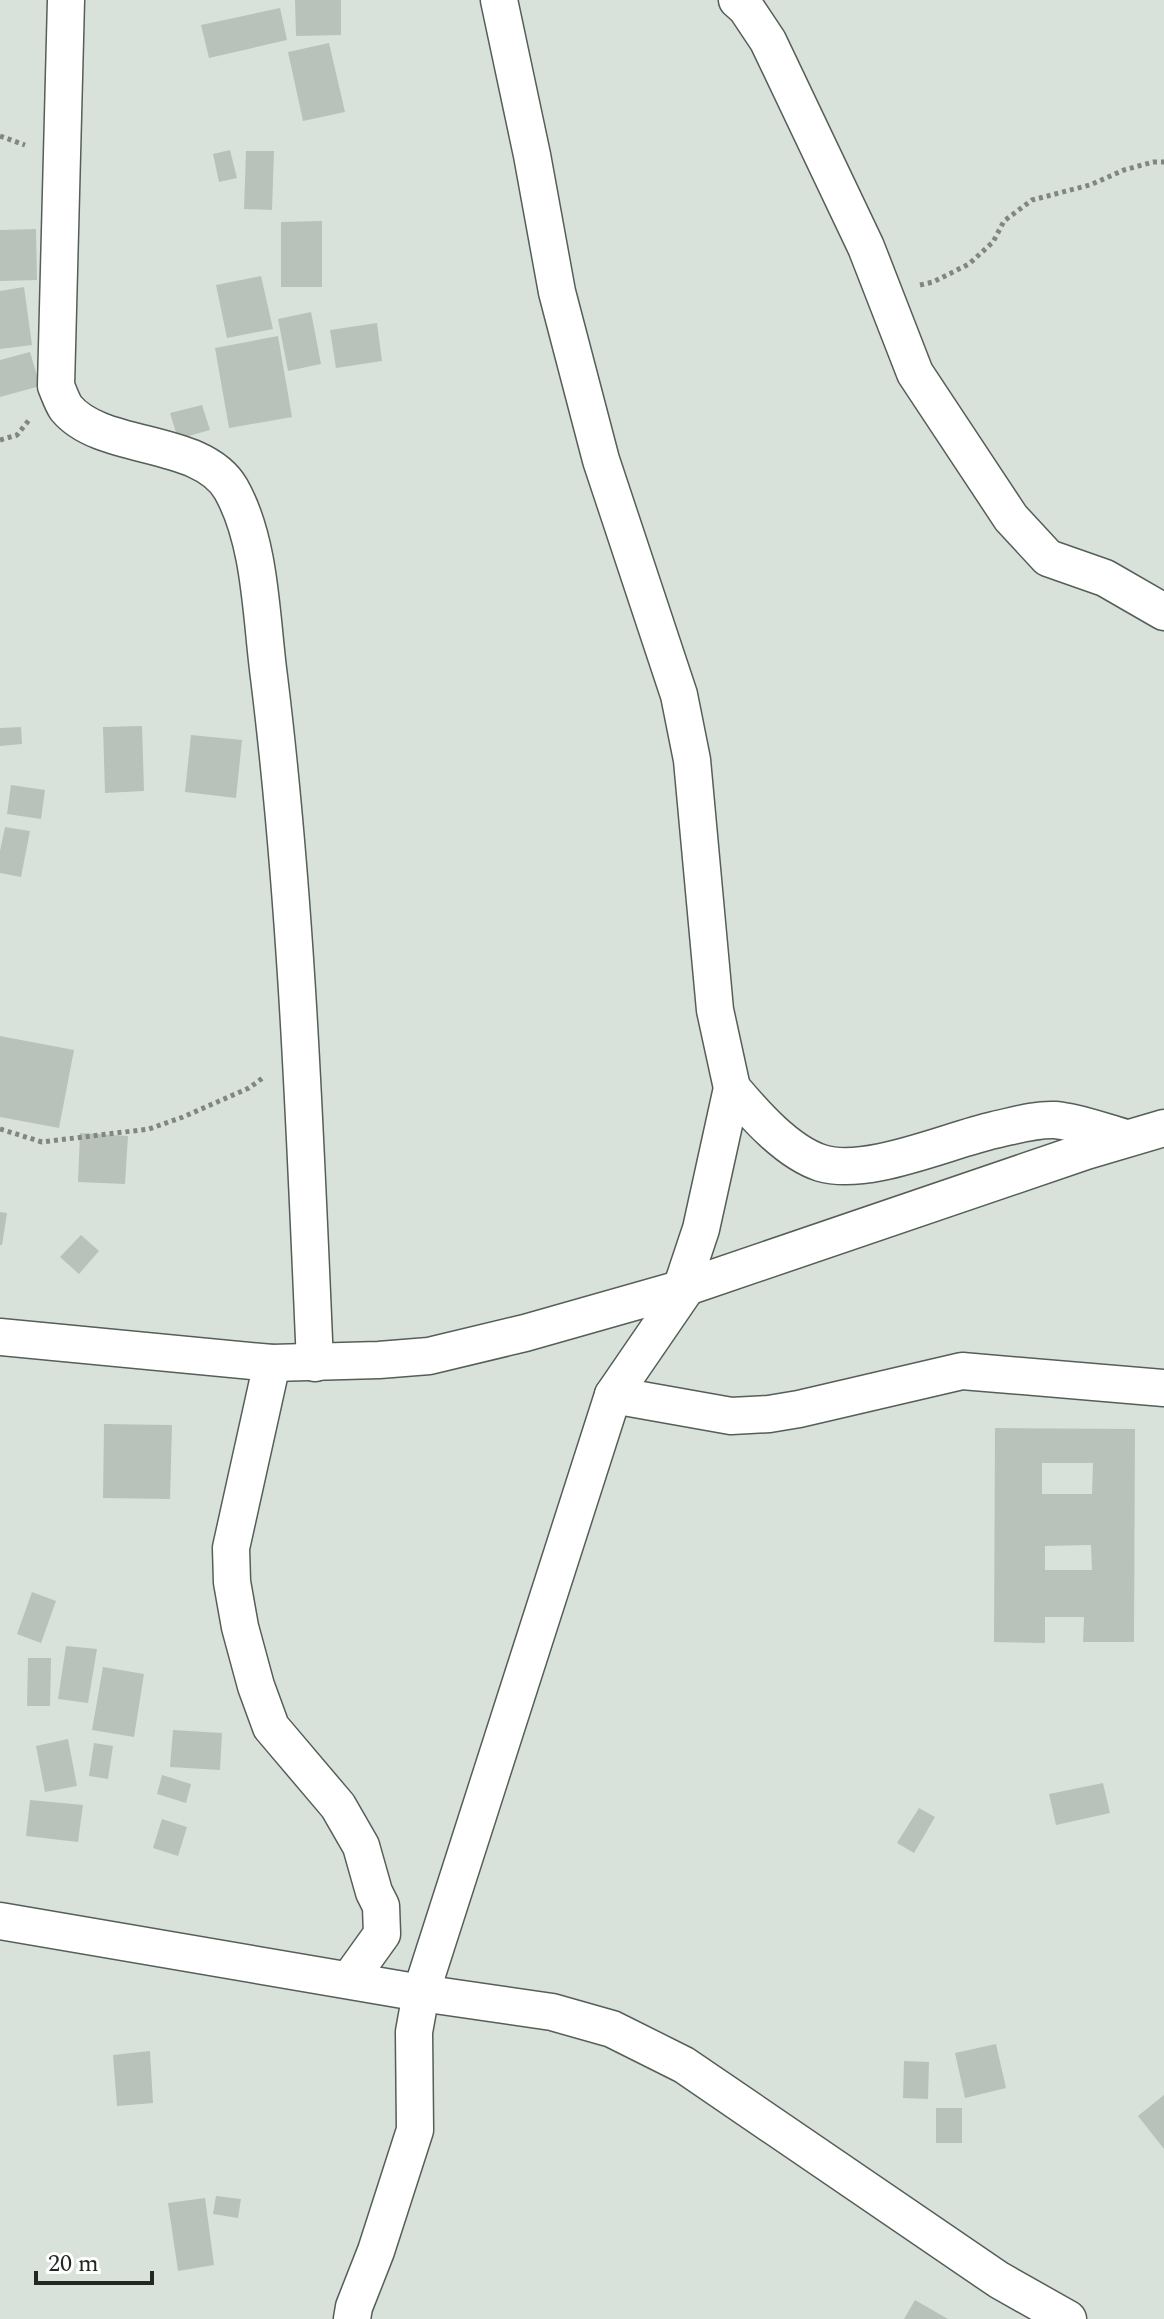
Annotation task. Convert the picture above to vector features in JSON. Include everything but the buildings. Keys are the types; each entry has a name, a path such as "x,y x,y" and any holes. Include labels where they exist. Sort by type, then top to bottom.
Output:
{"street":[{"path":"66,0 56,386 67,408 98,431 175,452 208,467 229,485 245,518 254,555 281,770 299,1041 315,1363"},
{"path":"352,2319 415,2130 414,2032 421,1993 613,1395 684,1288 704,1216 732,1088 715,1010 692,760 679,695 601,460 557,292 499,0"},
{"path":"737,0 768,41 866,247 915,373 1011,518 1048,558 1105,578 1164,612"},
{"path":"732,1088 760,1121 800,1152 820,1163 845,1167 880,1163 958,1138 1054,1120 1129,1138"},
{"path":"0,1337 272,1363 429,1356 525,1333 684,1288 1164,1128"},
{"path":"272,1363 231,1548 232,1582 240,1627 271,1727 338,1806 361,1846 381,1906 382,1934 349,1980"},
{"path":"613,1395 731,1416 799,1409 962,1371 1164,1388"},
{"path":"0,1921 421,1993 552,2012 612,2029 684,2065 999,2280 1068,2319"}],"path":[{"path":"884,295 933,282 969,264 993,242 1004,221 1032,200 1090,185 1124,170 1164,162"},
{"path":"0,1129 42,1142 149,1129 249,1088 269,1074 299,1041"}]}
